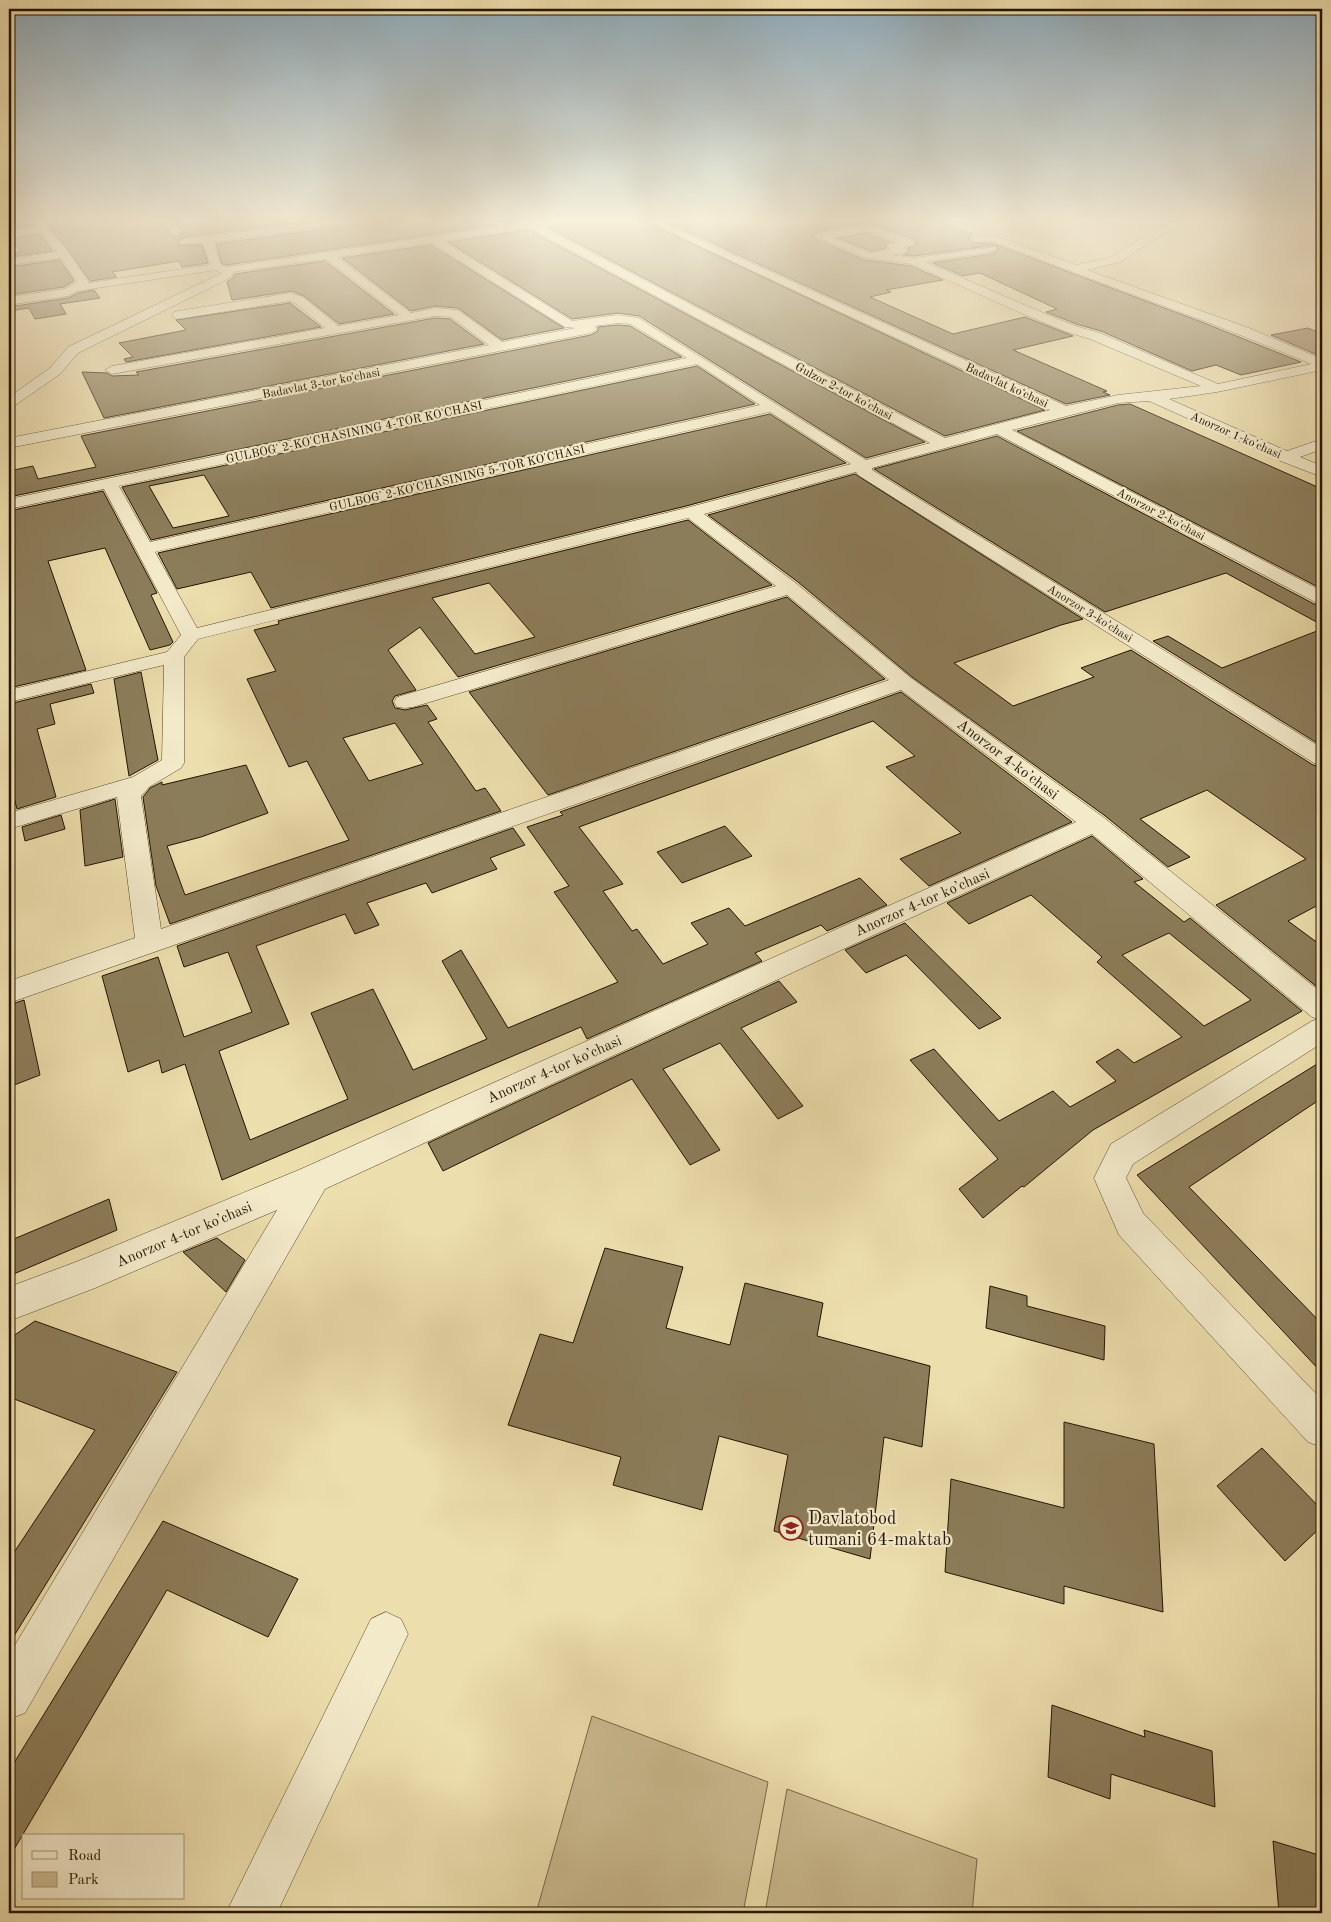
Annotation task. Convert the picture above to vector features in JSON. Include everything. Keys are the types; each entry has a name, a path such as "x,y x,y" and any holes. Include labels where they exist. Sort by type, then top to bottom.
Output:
{"street":[{"path":"9,403 55,371 73,350 154,311"},
{"path":"178,315 205,311"},
{"path":"312,311 334,329"},
{"path":"401,311 408,316"},
{"path":"548,311 569,324 618,319 634,321 864,465"},
{"name":"Gulzor 2-tor koʼchasi","path":"693,311 944,444"},
{"name":"Badavlat koʻchasi","path":"845,311 1064,412"},
{"path":"1027,311 1071,329 1094,336 1217,388"},
{"path":"1185,311 1245,331 1322,365"},
{"path":"112,370 435,312 454,313 500,347"},
{"name":"Badavlat 3-tor koʼchasi","path":"9,443 634,321"},
{"name":"GULBOG' 2-KO'CHASINING 4-TOR KO'CHASI","path":"9,504 699,360"},
{"path":"9,696 174,656 191,635 691,512 1064,412 1118,399 1217,388 1322,365"},
{"name":"Аnorzor 1-koʼchasi","path":"1151,396 1284,457 1322,472"},
{"name":"GULBOG' 2-KO'CHASINING 5-TOR KO'CHASI","path":"143,549 772,407"},
{"name":"Аnorzor 2-koʼchasi","path":"1000,429 1322,598"},
{"path":"1284,457 1322,444"},
{"name":"Аnorzor 3-koʼchasi","path":"864,465 864,472 1322,758"},
{"path":"109,483 191,635"},
{"name":"Аnorzor 4-koʼchasi","path":"691,512 790,588 904,682 1094,824 1322,1009"},
{"path":"405,702 790,588"},
{"path":"9,821 141,782 173,763 174,656"},
{"path":"9,992 904,682"},
{"path":"141,782 129,795 149,943"},
{"name":"Anorzor 4-tor koʼchasi","path":"9,1304 83,1276 313,1179 1094,824"},
{"path":"1322,1029 1122,1154 1110,1178 1131,1224 1322,1428"},
{"path":"9,1696 313,1179"},
{"path":"251,1913 386,1634"}],"green space":[{"path":"592,1716 768,1782 743,1913 536,1913"},
{"path":"787,1789 977,1859 972,1913 765,1913"}],"building":[{"path":"30,311 64,311 66,314 35,319"},
{"path":"238,311 300,311 321,327 126,362 124,359 133,357 119,343 186,330 176,320"},
{"path":"322,311 390,311 394,314 339,324"},
{"path":"462,311 536,311 564,328 502,340"},
{"path":"559,311 680,311 925,442 866,458 639,316 618,313 572,319"},
{"path":"706,311 834,311 1045,410 945,436"},
{"path":"861,311 901,311 953,334 1025,317 1073,336 1013,350 1107,391 1103,392 1110,395 1066,404"},
{"path":"1172,311 1301,362 1241,375 1216,365 1192,371 1101,331 1076,324 1046,312"},
{"path":"435,318 450,319 484,344 104,418 82,372 107,373 112,376 139,375 136,372"},
{"path":"630,326 682,357 9,497 9,471 33,466 38,479 96,467 81,436 591,335 598,331 598,327"},
{"path":"1308,328 1322,334 1322,357 1271,335"},
{"path":"697,366 755,404 151,540 122,487","holes":["204,475 229,516 173,528 149,486"]},
{"path":"1130,404 1322,489 1322,589 1017,431 1118,405"},
{"path":"770,414 846,463 686,506 271,608 251,572 177,589 158,553"},
{"path":"997,436 1314,604 1322,606 1322,625 1226,573 1105,612 874,469"},
{"path":"855,474 1083,619 954,663 1013,706 1094,677 1081,668 1131,650 1313,765 1322,767 1322,903 1288,921 1322,946 1322,991 1216,905 1306,859 1207,790 1140,819 1190,857 1168,867 1104,815 912,677 798,582 708,515"},
{"path":"103,491 157,593 151,595 173,642 170,645 150,650 105,548 48,561 86,670 9,688 9,511"},
{"path":"688,520 772,585 458,677 420,627 388,650 416,690 395,696 392,701 395,708 405,710 427,705 437,719 428,722 476,791 485,788 501,811 170,924 156,886 143,797 150,788 162,782 162,785 246,765 268,813 201,837 167,846 185,895 349,840 307,761 289,767 247,679 276,671 254,630 279,624 278,621","holes":["489,583 535,637 475,654 432,598","395,723 423,764 369,781 343,738"]},
{"path":"787,597 885,679 548,795 469,692"},
{"path":"1322,629 1322,746 1153,641 1168,636 1222,668"},
{"path":"141,672 158,760 129,776 114,679"},
{"path":"91,684 94,693 50,704 55,724 37,729 56,797 17,809 9,777 9,704"},
{"path":"901,692 1072,822 929,886 900,859 961,833 886,767 915,756 873,721 579,827 623,884 603,891 632,931 637,929 663,964 708,944 691,923 729,908 745,926 860,878 887,905 827,931 821,925 755,953 762,961 587,1039 581,1027 222,1180 185,1064 162,1073 159,1060 128,1072 102,976 158,957 184,1037 252,1012 228,952 184,967 177,946 513,828 525,845 490,858 497,869 432,893 426,883 367,903 379,925 355,934 345,914 256,946 289,1024 219,1051 250,1140 348,1099 311,1013 373,989 413,1070 487,1039 442,961 461,950 508,1028 618,982 554,892 569,886 527,827 563,815 560,812"},
{"path":"115,799 123,857 85,866 80,810"},
{"path":"61,815 65,829 25,841 22,827"},
{"path":"725,826 752,856 682,883 657,852"},
{"path":"1092,836 1143,879 1134,882 1184,922 1190,918 1302,1011 1093,1130 983,1218 959,1189 998,1159 910,1060 934,1049 999,1121 1053,1091 1070,1107 1116,1081 1096,1062 1118,1049 1134,1063 1182,1037 1097,962 1102,957 1031,895 969,924 947,903","holes":["1169,933 1251,1000 1204,1026 1122,955"]},
{"path":"905,923 1001,1018 979,1029 906,955 866,973 845,950"},
{"path":"779,981 797,1002 741,1028 803,1106 778,1119 720,1043 663,1069 720,1150 690,1165 632,1079 443,1171 428,1143"},
{"path":"24,1000 40,1075 9,1087 9,1005"},
{"path":"1322,1061 1322,1098 1189,1187 1322,1324 1322,1373 1137,1175"},
{"path":"109,1199 117,1230 9,1276 9,1241"},
{"path":"217,1238 245,1260 226,1292 183,1252"},
{"path":"605,1248 683,1267 666,1328 730,1345 745,1283 823,1303 817,1336 930,1366 922,1447 884,1437 870,1559 774,1531 788,1455 719,1436 702,1510 613,1485 621,1457 508,1425 540,1334 573,1343"},
{"path":"990,1286 1027,1296 1027,1306 1105,1326 1104,1360 986,1328"},
{"path":"35,1321 177,1372 9,1644 9,1560 95,1430 9,1397 9,1339"},
{"path":"1064,1422 1154,1444 1163,1612 1064,1586 1064,1604 945,1572 951,1479 1064,1508"},
{"path":"1262,1448 1322,1510 1322,1526 1285,1561 1217,1486"},
{"path":"163,1521 298,1579 268,1637 167,1590 9,1858 9,1771"},
{"path":"1052,1705 1145,1737 1144,1730 1212,1751 1215,1807 1111,1774 1110,1799 1048,1777"},
{"path":"1273,1841 1322,1856 1322,1913 1279,1913"}],"place":[{"name":"Davlatobod tumani 64-maktab","path":"791,1528"}]}
